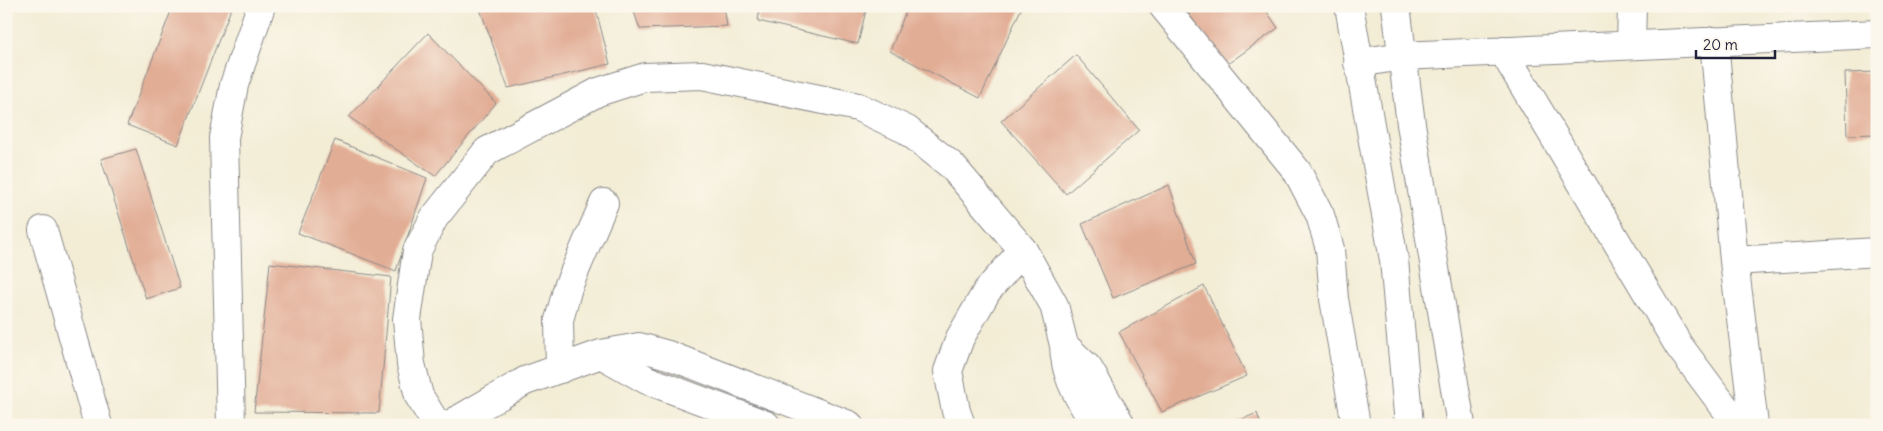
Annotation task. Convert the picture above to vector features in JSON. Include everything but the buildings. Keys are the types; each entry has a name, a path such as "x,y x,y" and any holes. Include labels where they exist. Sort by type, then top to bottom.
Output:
{"street":[{"path":"231,425 224,138 234,85 261,6"},
{"path":"1163,6 1297,171 1320,215 1330,249 1334,299 1356,425"},
{"path":"1349,6 1394,260 1409,425"},
{"path":"1396,6 1402,56 1461,425"},
{"path":"1631,45 1632,6"},
{"path":"1358,63 1402,56 1877,34"},
{"path":"1714,41 1734,261 1754,425"},
{"path":"1503,52 1679,346 1738,425"},
{"path":"436,425 419,396 411,364 407,319 417,251 434,218 487,151 598,92 645,76 702,75 858,107 907,130 952,166 1023,250 1054,305 1064,345 1065,365 1073,387 1096,425"},
{"path":"560,369 559,320 568,287 604,203"},
{"path":"43,230 98,425"},
{"path":"961,425 956,411 948,371 960,338 987,290 1023,250"},
{"path":"1734,261 1877,252"},
{"path":"1064,345 1088,368 1121,425"},
{"path":"449,425 525,381 601,354 640,347 668,355 848,425"},
{"path":"601,354 647,380 766,425"}]}
